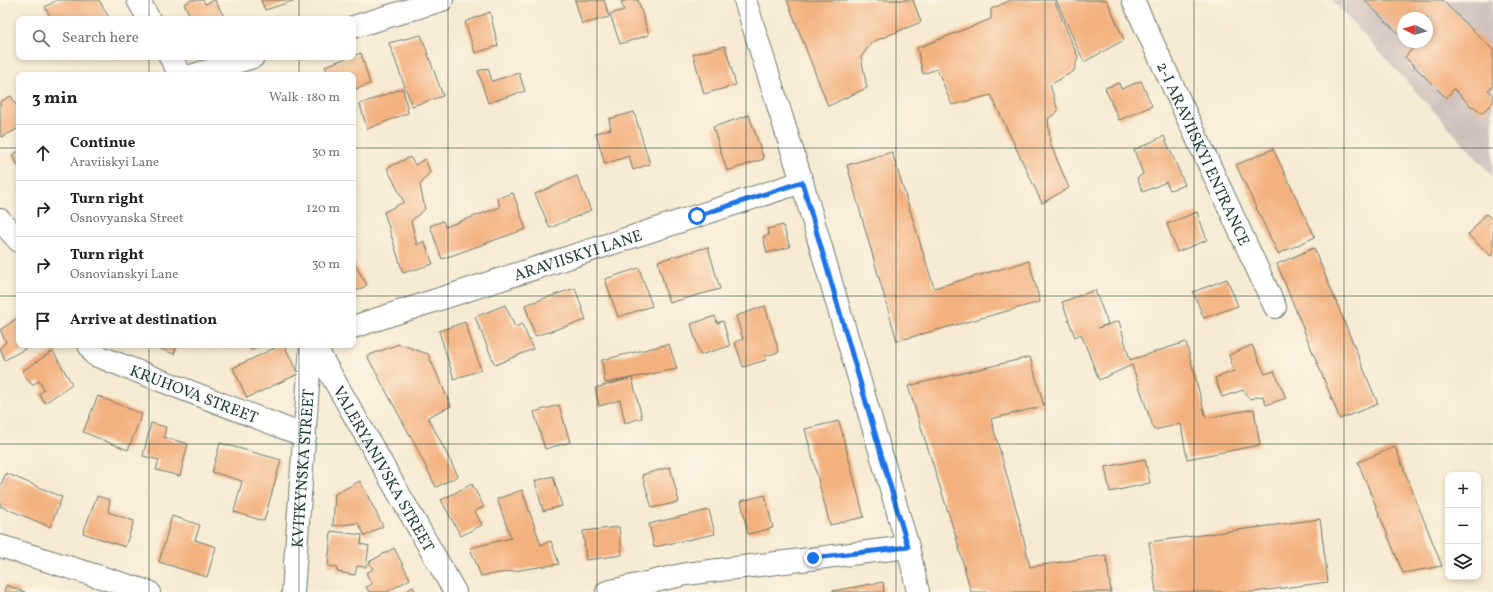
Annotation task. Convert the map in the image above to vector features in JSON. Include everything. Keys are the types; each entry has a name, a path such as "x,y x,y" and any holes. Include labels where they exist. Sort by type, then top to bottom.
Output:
{"street":[{"path":"138,0 147,16"},
{"path":"356,26 442,0"},
{"path":"745,0 802,182 908,547 918,592"},
{"name":"2-I ARAVIISKYI ENTRANCE","path":"1133,0 1275,307"},
{"path":"172,60 179,72"},
{"path":"204,72 243,60"},
{"name":"ARAVIISKYI LANE","path":"356,326 802,182"},
{"path":"0,220 16,238"},
{"name":"KRUHOVA STREET","path":"91,348 95,355 305,436"},
{"name":"KVITKYNSKA STREET","path":"293,592 313,348"},
{"name":"VALERYANIVSKA STREET","path":"315,348 455,592"},
{"path":"0,546 149,592"},
{"path":"607,592 686,574 908,547"}],"shaded area":[{"path":"1332,0 1493,0 1493,176"}],"building":[{"path":"57,0 99,0 108,16 50,16 45,7"},
{"path":"191,0 203,0 205,4 215,0 223,16 190,16 184,4"},
{"path":"261,0 296,0 265,10"},
{"path":"575,0 604,0 609,17 582,24"},
{"path":"638,0 649,35 620,44 610,14 624,10 621,2"},
{"path":"787,0 913,0 921,22 872,42 861,57 867,88 828,106"},
{"path":"1011,0 1054,0 1078,57 1074,71 1050,85 1058,111 1048,119 1050,143 1069,188 1042,203 991,95 952,105 937,69 923,74 917,48 991,19 991,9"},
{"path":"1056,0 1107,0 1124,40 1084,62"},
{"path":"1364,0 1442,0 1493,50 1493,86 1488,90 1493,95 1493,102 1482,113 1473,106 1472,107 1454,89 1446,98 1405,57 1413,48 1433,48 1433,12 1397,12 1397,32"},
{"path":"490,12 498,46 475,53 465,22"},
{"path":"421,35 443,96 412,106 389,43"},
{"path":"725,46 736,85 704,94 693,54"},
{"path":"361,53 370,84 356,89 356,72 328,72 325,66 342,60 356,60 356,55"},
{"path":"488,68 492,81 519,73 525,91 488,103 478,71"},
{"path":"1141,81 1152,106 1119,120 1105,88 1119,83 1121,89"},
{"path":"403,88 408,113 367,129 360,104"},
{"path":"11,96 16,105 16,130 2,137 0,134 0,102"},
{"path":"634,112 650,164 633,170 629,156 605,164 596,133 611,129 609,119"},
{"path":"749,115 764,159 727,171 713,127"},
{"path":"1164,136 1185,185 1170,190 1166,182 1143,192 1137,178 1143,174 1134,150"},
{"path":"1273,149 1315,237 1278,254 1236,165"},
{"path":"892,152 934,288 1029,261 1040,302 897,341 847,165"},
{"path":"16,153 16,162 12,155"},
{"path":"410,157 415,165 425,159 430,172 420,185 425,209 411,221 417,245 424,241 433,264 403,273 384,212 404,202 387,168"},
{"path":"577,176 591,210 550,228 535,194"},
{"path":"513,193 526,229 442,259 430,226 443,221 445,227 500,207 497,198"},
{"path":"1197,212 1207,240 1177,252 1167,224"},
{"path":"1486,214 1493,220 1493,253 1491,256 1468,235"},
{"path":"783,225 790,247 767,253 763,237 769,235 767,229"},
{"path":"708,247 720,289 669,303 658,261"},
{"path":"1314,248 1378,404 1340,419 1277,264"},
{"path":"356,266 367,285 356,291"},
{"path":"639,268 652,306 618,317 605,279"},
{"path":"1227,279 1238,306 1204,318 1193,292"},
{"path":"575,288 586,320 535,336 525,305"},
{"path":"1095,290 1108,324 1098,328 1119,321 1130,360 1186,342 1206,418 1254,409 1260,445 1187,459 1181,424 1154,430 1132,365 1099,380 1081,334 1075,337 1062,302"},
{"path":"505,305 515,327 522,324 533,349 495,365 475,317"},
{"path":"765,306 779,352 765,356 766,360 743,367 735,342 743,339 736,316"},
{"path":"715,316 717,323 723,321 730,346 700,355 691,324"},
{"path":"16,319 16,348 27,348 5,360 0,348 6,342 0,330"},
{"path":"465,322 481,370 454,379 439,331"},
{"path":"399,344 428,354 451,406 428,417 458,476 436,487 367,356"},
{"path":"669,344 677,369 605,383 602,360"},
{"path":"1252,345 1265,374 1274,371 1286,398 1266,405 1263,396 1249,399 1243,390 1222,397 1215,378 1234,371 1229,355"},
{"path":"158,348 176,348 174,354"},
{"path":"275,348 285,348 298,374 247,398 233,368"},
{"path":"53,351 72,384 45,403 39,394 44,390 39,381 32,385 22,371"},
{"path":"1030,357 1044,406 991,419 1020,523 1030,567 1106,555 1111,592 971,592 956,537 908,386"},
{"path":"632,378 642,418 625,423 620,400 599,406 595,388"},
{"path":"98,396 142,414 128,450 83,432"},
{"path":"559,405 570,442 545,449 534,412"},
{"path":"839,421 864,517 830,525 805,429"},
{"path":"151,423 166,427 164,437 188,444 180,476 156,470 159,460 143,456"},
{"path":"220,443 281,460 264,521 234,512 242,481 212,472"},
{"path":"1395,447 1442,566 1403,573 1358,462"},
{"path":"1145,459 1150,483 1110,492 1105,467"},
{"path":"670,467 679,502 652,508 642,475"},
{"path":"6,473 62,497 50,527 0,506 0,487"},
{"path":"553,476 562,506 543,511 535,481"},
{"path":"360,481 383,526 365,536 358,523 333,526 335,494"},
{"path":"472,484 484,507 475,511 482,525 461,536 441,500"},
{"path":"522,490 541,545 551,541 559,564 481,576 470,548 511,538 497,499"},
{"path":"765,495 773,528 748,534 741,501"},
{"path":"97,496 110,500 108,512 134,521 125,547 83,533"},
{"path":"709,510 715,534 654,547 649,524"},
{"path":"172,516 200,525 195,540 216,547 207,577 159,562"},
{"path":"1320,519 1328,582 1253,592 1156,592 1149,542"},
{"path":"619,527 622,555 586,560 583,531"},
{"path":"331,531 362,535 361,544 369,546 366,567 357,566 355,575 337,572 337,567 328,566"},
{"path":"394,548 410,579 387,592 369,592 366,587 372,584 366,573 373,569 369,562"},
{"path":"883,582 884,592 832,592 832,591"},
{"path":"6,585 25,592 4,592"},
{"path":"413,587 416,592 405,592"}],"route":[{"path":"697,216 802,182 908,547 813,558"}]}
